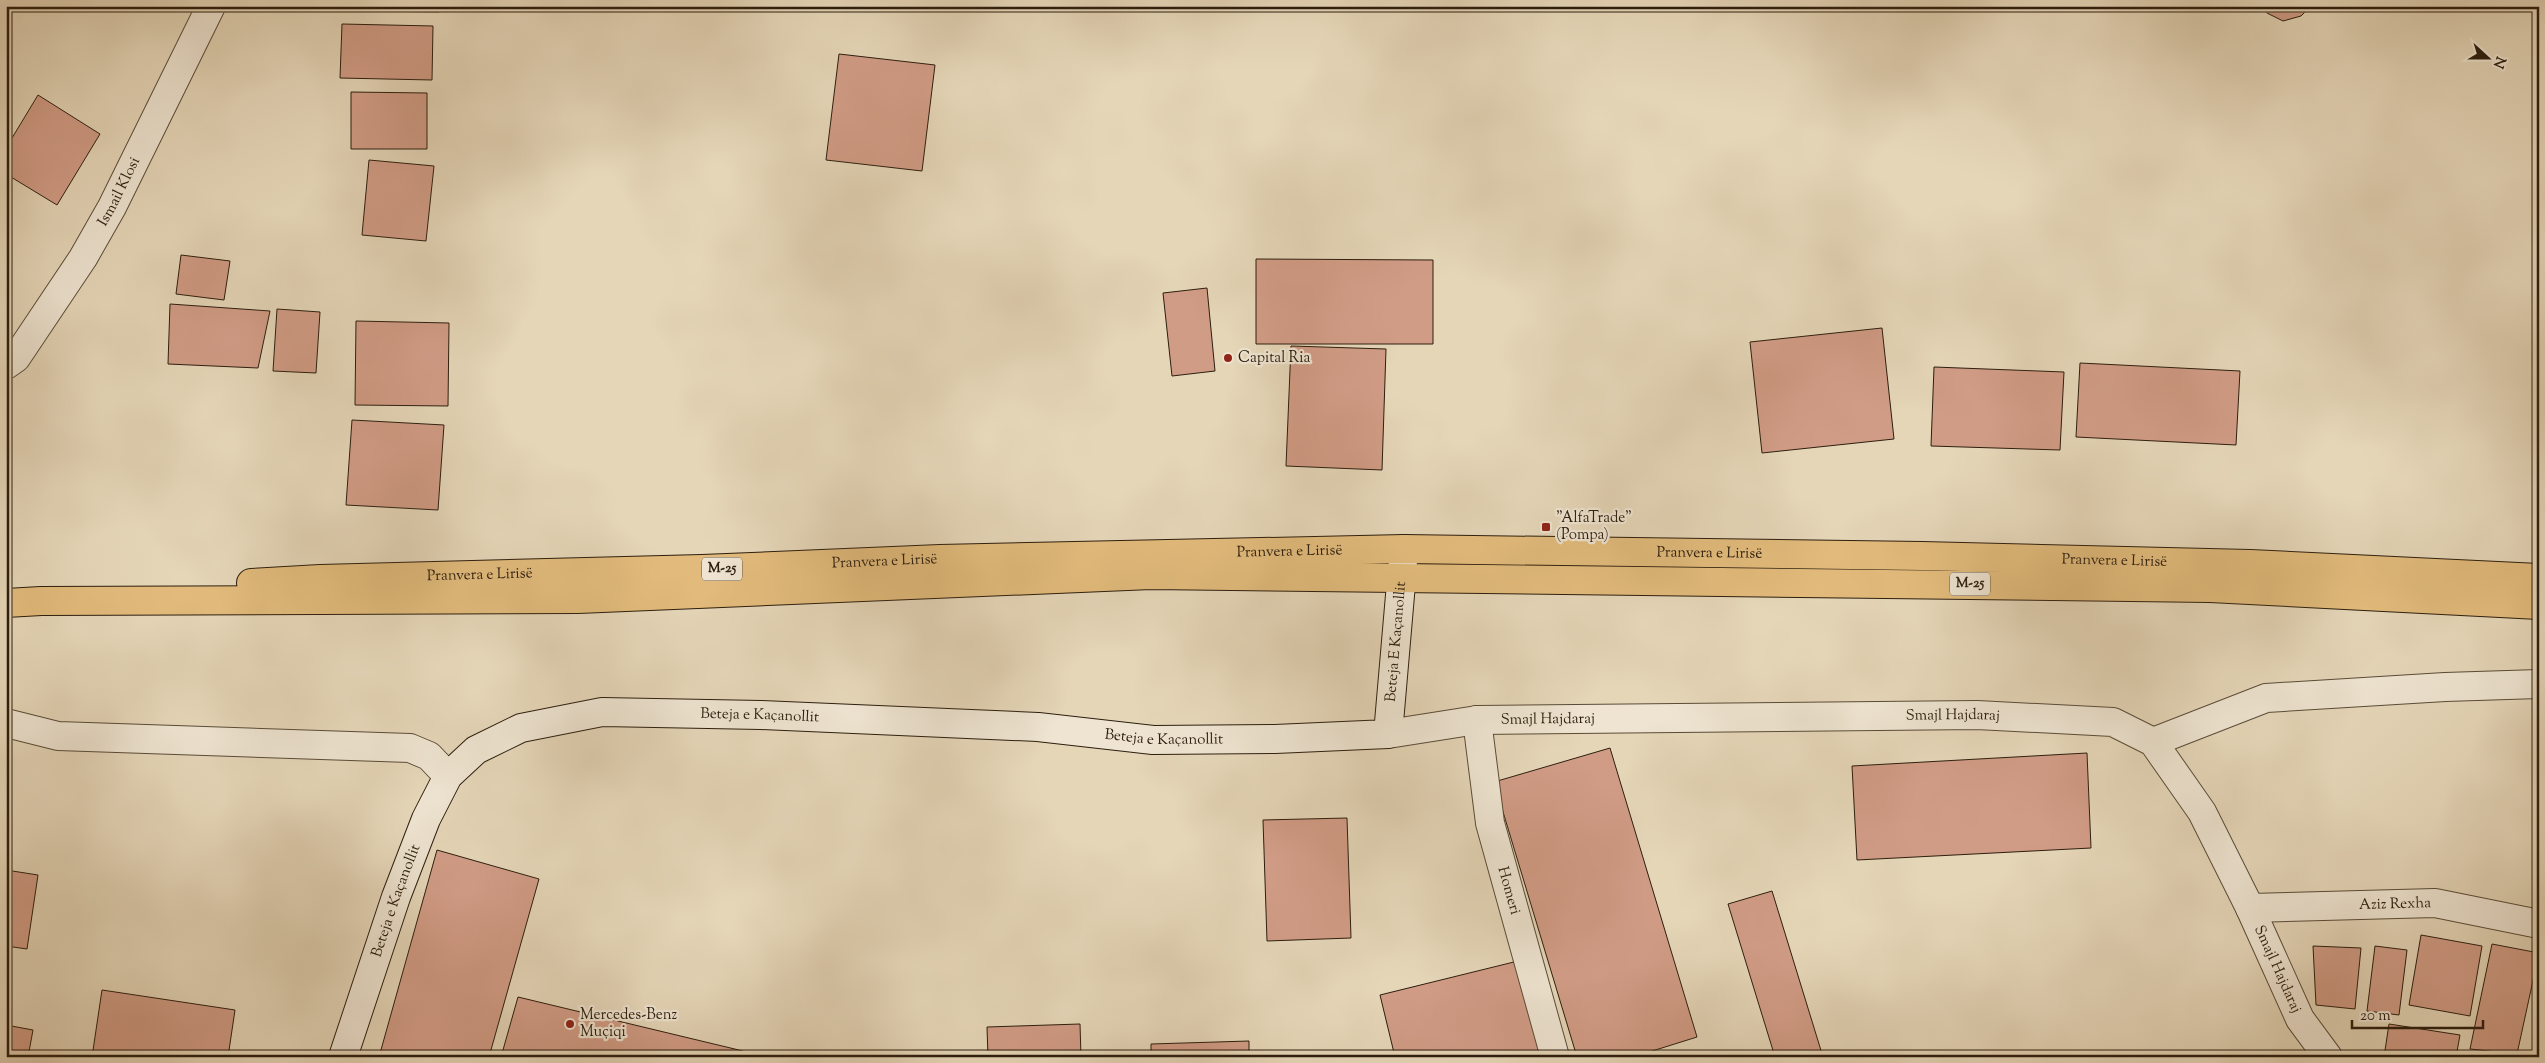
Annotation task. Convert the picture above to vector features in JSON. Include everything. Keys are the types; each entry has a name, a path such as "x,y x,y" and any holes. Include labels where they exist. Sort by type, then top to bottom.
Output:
{"main road":[{"name":"Pranvera e Lirisë","path":"41,601 84,594 320,579 702,570 959,558 1404,549 1922,556 2250,564 2539,578"},
{"name":"Pranvera e Lirisë","path":"6,603 41,601 578,600 1151,575 1402,579 1708,580 2201,588 2539,605"}],"street":[{"name":"Ismail Klosi","path":"6,365 16,358 83,258 112,207 211,6"},
{"name":"Beteja E Kaçanollit","path":"1388,734 1404,549"},
{"path":"2153,742 2266,698 2445,687 2539,684"},
{"name":"Beteja e Kaçanollit","path":"343,1057 403,880 426,819 448,776 476,750 521,728 602,712 761,715 1038,727 1153,740 1388,734"},
{"name":"Smajl Hajdaraj","path":"1388,734 1477,720 1977,715 2113,722 2153,742 2202,812 2250,908 2300,1019 2328,1057"},
{"name":"Homeri","path":"1477,720 1490,823 1555,1057"},
{"path":"6,723 58,736 410,748 429,756 448,776"},
{"name":"Aziz Rexha","path":"2250,908 2435,903 2539,924"}],"building":[{"path":"372,6 439,6 439,12 372,11"},
{"path":"2262,6 2311,6 2301,16 2283,21 2267,13"},
{"path":"342,24 433,26 432,80 340,78"},
{"path":"839,54 935,65 922,171 826,160"},
{"path":"351,92 427,93 427,149 351,149"},
{"path":"38,95 100,134 57,205 6,174 6,148"},
{"path":"369,160 434,166 426,241 362,235"},
{"path":"181,255 230,261 224,300 176,294"},
{"path":"1256,259 1433,260 1433,344 1256,344"},
{"path":"1207,288 1215,371 1172,376 1163,293"},
{"path":"170,304 270,311 258,368 168,364"},
{"path":"277,309 320,312 316,373 273,371"},
{"path":"356,321 449,323 448,406 355,405"},
{"path":"1882,328 1894,439 1762,453 1750,342"},
{"path":"1291,346 1386,349 1382,470 1286,466"},
{"path":"2080,363 2240,371 2236,445 2076,437"},
{"path":"1934,367 2064,372 2060,450 1931,446"},
{"path":"352,420 444,425 438,510 346,505"},
{"path":"1610,748 1697,1037 1633,1057 1577,1057 1494,782"},
{"path":"2087,753 2091,848 1857,860 1852,766"},
{"path":"1347,818 1351,938 1267,941 1263,820"},
{"path":"437,850 539,879 489,1057 379,1057"},
{"path":"6,870 38,875 27,949 6,946"},
{"path":"1772,891 1823,1057 1775,1057 1728,904"},
{"path":"2421,935 2482,946 2470,1016 2409,1005"},
{"path":"2492,944 2539,953 2517,1054 2470,1049"},
{"path":"2313,946 2361,948 2355,1009 2316,1005"},
{"path":"2375,946 2407,950 2399,1015 2367,1011"},
{"path":"1522,960 1546,1057 1395,1057 1380,995"},
{"path":"102,990 235,1010 228,1057 92,1057"},
{"name":"Mercedes-Benz Muçiqi","path":"518,997 743,1051 742,1057 501,1057"},
{"path":"1080,1024 1081,1057 988,1057 987,1027"},
{"path":"2389,1024 2460,1035 2456,1057 2384,1057"},
{"path":"6,1025 33,1030 28,1057 6,1057"},
{"path":"1249,1041 1249,1057 1151,1057 1151,1044"}],"place":[{"name":"Capital Ria","path":"1228,358"},
{"name":"\"AlfaTrade\" (Pompa)","path":"1546,527"},
{"name":"Mercedes-Benz Muçiqi","path":"570,1024"}]}
